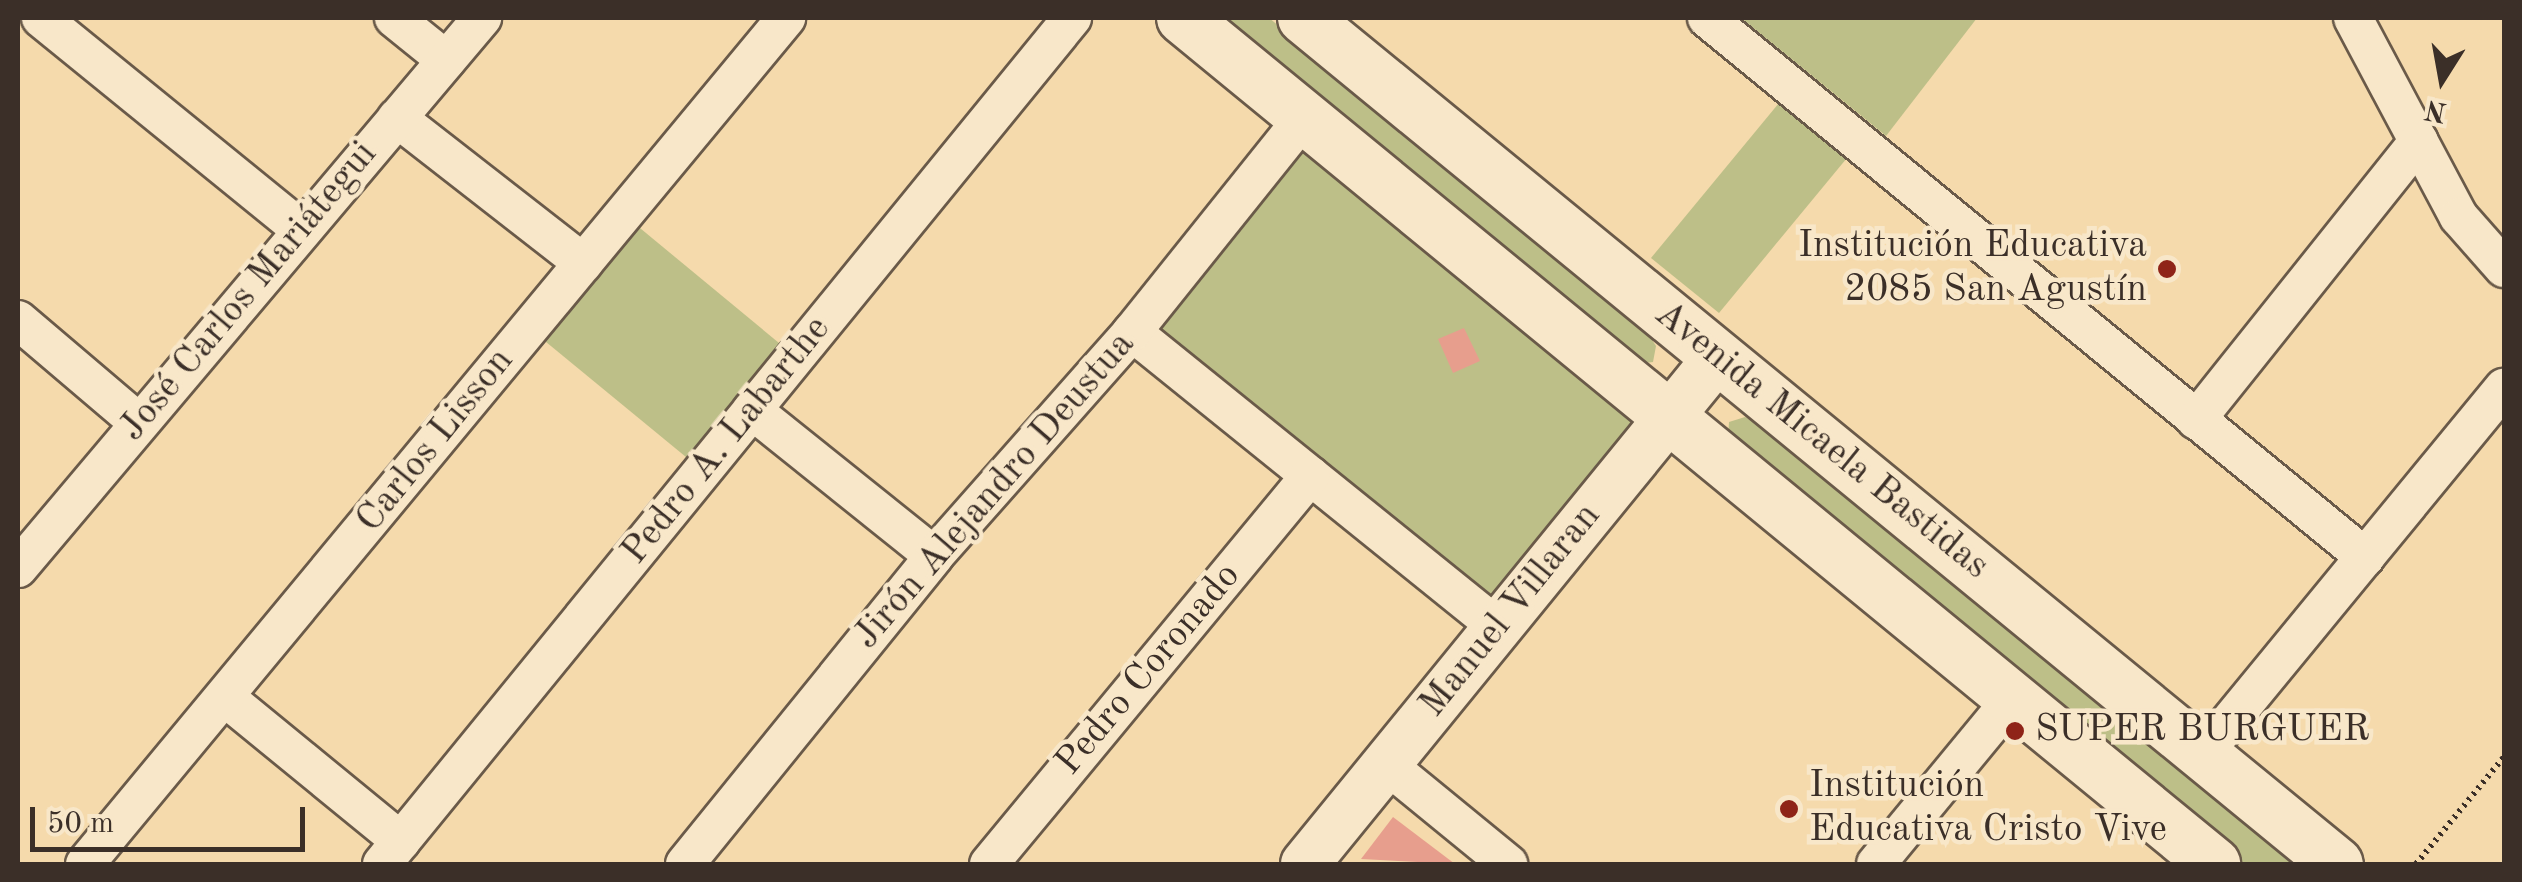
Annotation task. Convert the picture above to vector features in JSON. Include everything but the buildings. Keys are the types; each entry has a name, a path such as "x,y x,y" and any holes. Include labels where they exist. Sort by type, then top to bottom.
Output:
{"main road":[{"name":"Avenida Micaela Bastidas","path":"1183,18 2012,698 2202,861"},
{"name":"Avenida Micaela Bastidas","path":"1304,18 2338,864"}],"street":[{"path":"41,18 302,230"},
{"path":"394,18 446,60"},
{"name":"José Carlos Mariátegui","path":"18,568 482,18"},
{"name":"Carlos Lisson","path":"85,864 786,18"},
{"name":"Pedro A. Labarthe","path":"392,852 1072,18"},
{"path":"1707,18 2364,557"},
{"path":"2353,18 2459,218 2504,268"},
{"name":"Jirón Alejandro Deustua","path":"685,864 934,556 1132,332 1304,117"},
{"path":"397,118 583,263"},
{"path":"2196,420 2418,140"},
{"path":"18,320 139,422"},
{"path":"1132,332 1498,627"},
{"name":"Manuel Villaran","path":"1305,864 1718,357"},
{"path":"2203,754 2504,388"},
{"path":"752,410 934,556"},
{"name":"Pedro Coronado","path":"989,864 1310,476"},
{"path":"226,698 392,852"},
{"path":"1876,864 2012,698"},
{"path":"1386,764 1508,864"}],"path":[{"path":"2416,864 2504,757"}],"green space":[{"path":"1212,18 1269,18 1645,329 1656,346 1653,362 1637,364"},
{"path":"1741,18 1977,18 1886,136"},
{"path":"1793,86 1861,141 1719,313 1651,258"},
{"path":"1304,117 1669,417 1498,627 1132,332"},
{"path":"623,214 796,357 703,471 529,328"},
{"path":"1745,417 1763,426 2301,864 2237,864 1728,440 1729,422"}],"place":[{"name":"Institución Educativa 2085 San Agustín","path":"2167,269"},
{"name":"SUPER BURGUER","path":"2015,731"},
{"name":"Institución Educativa Cristo Vive","path":"1789,809"}]}
